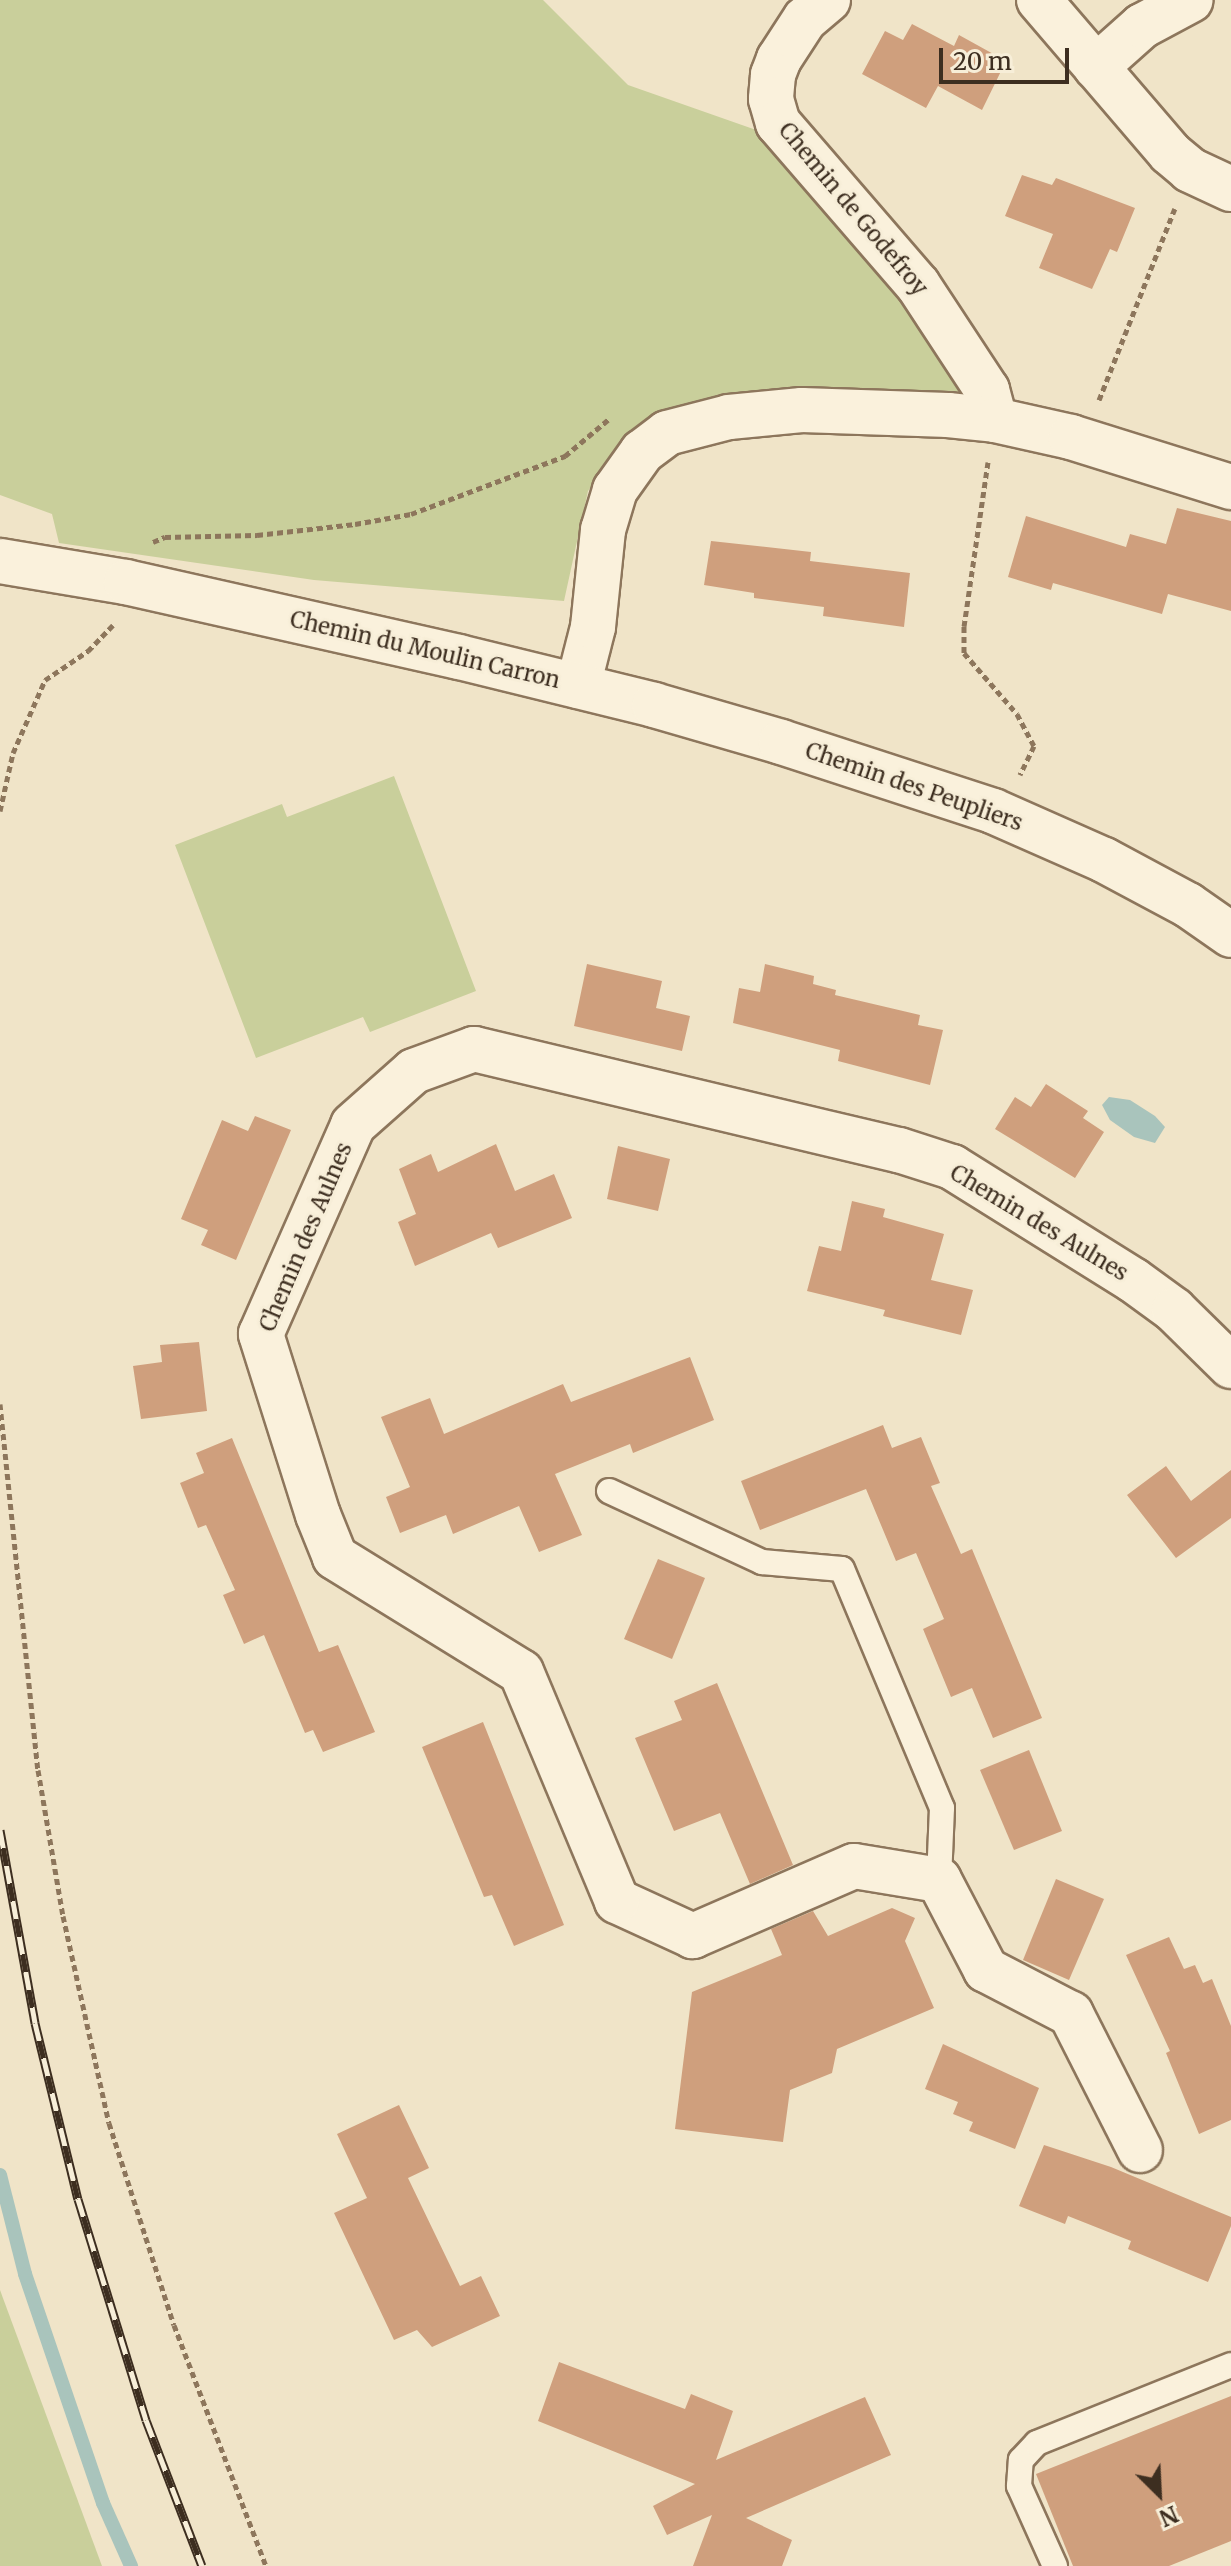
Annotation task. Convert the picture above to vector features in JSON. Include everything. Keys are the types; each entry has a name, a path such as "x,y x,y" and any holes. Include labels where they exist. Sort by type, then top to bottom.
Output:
{"street":[{"name":"Chemin de Godefroy","path":"828,0 805,19 779,59 773,75 771,99 778,123 918,285 987,390 992,434"},
{"path":"1039,0 1170,153 1190,170 1231,189"},
{"path":"1096,67 1142,26 1191,0"},
{"name":"Chemin du Moulin Carron","path":"0,561 126,582 578,686 593,627 603,530 615,490 642,452 667,433 729,417 802,410 902,412 992,434 1071,437 1231,487"},
{"name":"Chemin des Peupliers","path":"578,686 781,742 993,811 1104,860 1188,905 1231,935"},
{"name":"Chemin des Aulnes","path":"939,1880 854,1866 693,1936 617,1901 521,1672 335,1557 318,1515 261,1334 353,1125 414,1071 474,1049 899,1150 952,1167 1133,1280 1174,1310 1231,1366"},
{"path":"939,1880 986,1970 1071,2014 1140,2150"}],"lane":[{"path":"609,1491 762,1562 842,1569 942,1808 939,1880"},
{"path":"1055,2566 1019,2486 1021,2460 1037,2443 1231,2365"}],"path":[{"path":"1094,412 1190,170"},
{"path":"141,551 165,537 257,535 411,514 565,456 616,412"},
{"path":"992,434 964,626 964,653 1017,714 1034,746 1018,779"},
{"path":"0,811 13,753 45,680 88,651 117,616"},
{"path":"0,1404 38,1770 63,1916 103,2094 174,2325 266,2566"}],"green space":[{"path":"0,0 543,0 628,85 765,133 919,307 975,397 613,456 588,491 564,601 314,580 59,543 52,514 0,495"},
{"path":"394,776 476,991 370,1032 363,1017 256,1058 175,845 282,804 287,817"},
{"path":"0,2290 102,2566 0,2566"}],"water":[{"path":"1109,1097 1130,1100 1155,1116 1165,1127 1155,1143 1134,1137 1110,1120 1102,1105"}],"building":[{"path":"912,24 954,46 959,35 1006,61 982,110 938,86 926,108 862,74 885,31 903,40"},
{"path":"1022,175 1052,185 1056,178 1135,208 1117,252 1110,249 1092,289 1039,268 1053,234 1005,216"},
{"path":"1177,508 1231,521 1231,611 1168,594 1162,614 1053,583 1051,590 1008,577 1026,516 1126,547 1130,534 1166,544"},
{"path":"711,541 811,552 810,561 910,573 904,627 823,616 824,607 754,598 754,593 704,585"},
{"path":"587,964 662,981 656,1008 690,1016 682,1051 574,1026"},
{"path":"765,964 814,976 813,984 836,990 835,995 920,1015 918,1025 943,1030 930,1085 838,1061 840,1050 733,1023 739,988 760,992"},
{"path":"1046,1084 1088,1111 1083,1118 1104,1132 1075,1178 995,1129 1015,1097 1031,1107"},
{"path":"255,1116 291,1130 236,1260 201,1245 208,1230 181,1219 222,1120 248,1131"},
{"path":"496,1144 515,1191 554,1174 572,1218 498,1248 491,1233 415,1266 398,1222 416,1214 399,1169 431,1154 438,1172"},
{"path":"618,1146 670,1159 658,1211 607,1199"},
{"path":"852,1201 885,1209 883,1217 944,1234 931,1280 973,1290 961,1335 883,1316 885,1310 807,1291 819,1246 841,1251"},
{"path":"199,1342 207,1411 141,1419 133,1366 162,1362 160,1345"},
{"path":"690,1357 714,1420 633,1453 630,1444 555,1474 582,1535 539,1552 519,1506 453,1534 446,1515 400,1533 386,1497 410,1487 381,1417 430,1398 444,1434 563,1384 571,1402"},
{"path":"883,1425 892,1448 921,1437 940,1483 931,1486 961,1554 972,1549 1042,1718 993,1738 972,1688 951,1697 923,1629 944,1619 916,1553 896,1561 866,1489 760,1530 741,1481"},
{"path":"232,1438 319,1652 338,1645 375,1732 323,1752 313,1730 305,1733 264,1635 244,1644 223,1595 235,1590 206,1525 198,1528 180,1483 204,1473 196,1453"},
{"path":"1166,1466 1191,1501 1231,1470 1231,1518 1176,1558 1127,1495"},
{"path":"658,1559 705,1578 672,1659 624,1639"},
{"path":"717,1683 793,1865 750,1884 720,1813 674,1831 635,1738 682,1720 674,1701"},
{"path":"483,1722 564,1925 514,1946 492,1895 484,1897 422,1747"},
{"path":"1029,1750 1062,1831 1014,1850 980,1770"},
{"path":"1056,1879 1104,1899 1069,1980 1023,1960"},
{"path":"892,1908 915,1918 905,1941 934,2008 837,2049 832,2073 790,2090 783,2142 675,2129 692,1992 782,1955 771,1929 813,1911 828,1936"},
{"path":"1169,1937 1184,1969 1195,1965 1203,1983 1212,1979 1231,2026 1231,2120 1199,2134 1166,2053 1170,2051 1126,1955"},
{"path":"943,2044 1039,2088 1015,2149 969,2131 973,2122 953,2114 958,2102 925,2089"},
{"path":"399,2105 429,2168 408,2178 460,2286 481,2276 500,2316 432,2347 417,2330 394,2340 334,2213 367,2198 337,2134"},
{"path":"1044,2145 1111,2167 1231,2217 1231,2226 1208,2282 1128,2249 1131,2241 1068,2216 1065,2224 1019,2206"},
{"path":"559,2362 685,2409 691,2394 733,2411 716,2460 865,2397 891,2455 746,2518 792,2540 782,2566 693,2566 712,2515 667,2535 653,2506 695,2484 538,2421"},
{"path":"1231,2396 1231,2541 1169,2566 1073,2566 1036,2474"}],"waterway":[{"path":"0,2175 25,2274 103,2503 131,2566"}],"railway":[{"path":"0,1830 35,2023 78,2199 146,2420 202,2566"}]}
